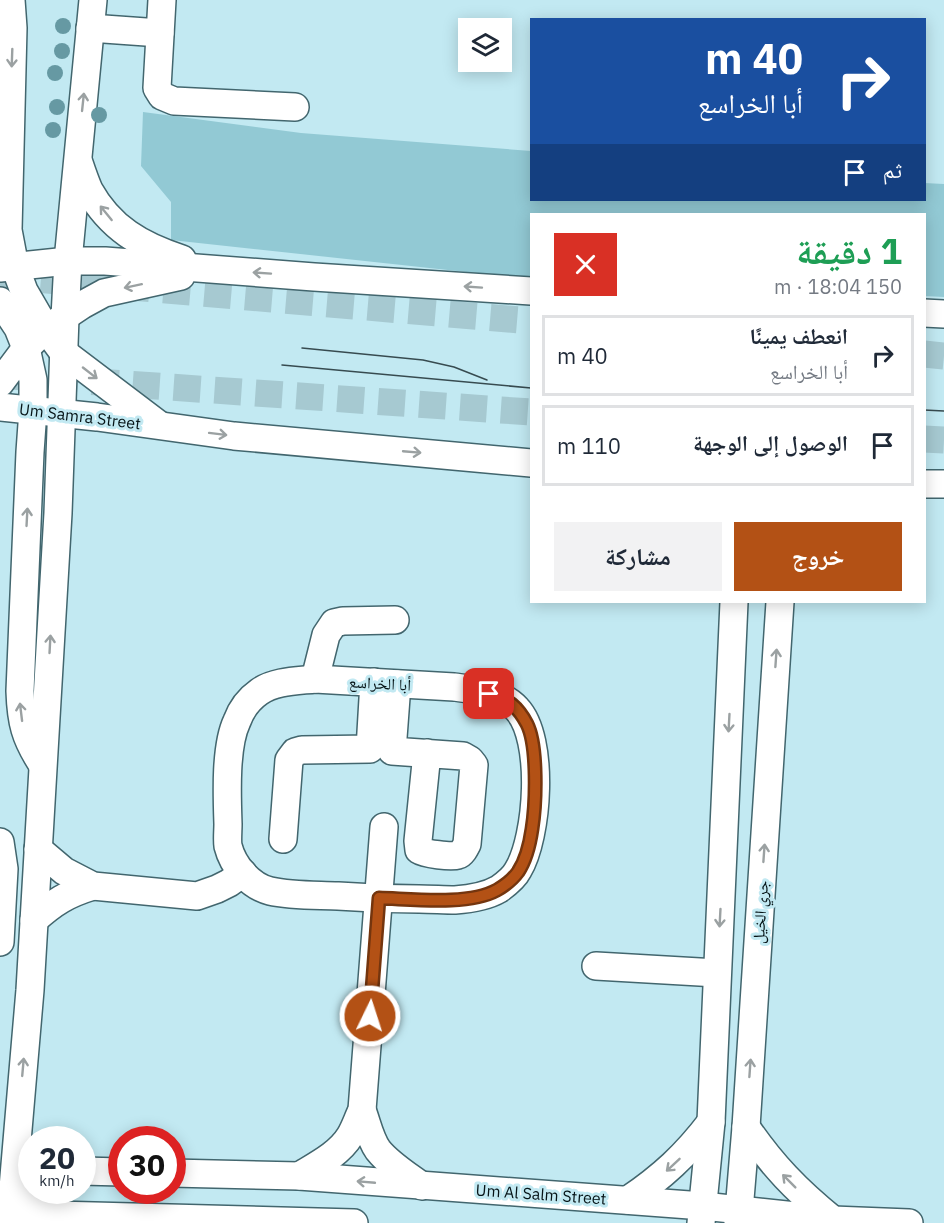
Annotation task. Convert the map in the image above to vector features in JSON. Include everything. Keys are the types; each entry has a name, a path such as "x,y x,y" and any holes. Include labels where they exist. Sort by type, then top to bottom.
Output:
{"street":[{"path":"11,0 13,28 8,268 24,291 32,329 33,380 20,711 24,730 32,749 43,765"},
{"path":"0,383 68,267 93,0"},
{"path":"162,0 157,88 162,96 174,101 295,107"},
{"path":"90,28 160,33"},
{"path":"78,160 89,189 106,215 121,229 139,242 160,252 211,270"},
{"path":"8,268 68,267 105,261 530,291"},
{"path":"32,329 104,293 211,270"},
{"path":"0,301 32,329 160,425"},
{"path":"926,313 944,314"},
{"path":"63,352 62,413 30,990 16,1141 5,1216 46,1215 354,1223"},
{"name":"Um Samra Street","path":"0,407 279,440 530,463"},
{"path":"926,484 944,484"},
{"path":"702,1214 711,1122 734,603"},
{"name":"جري الخيل","path":"738,1216 746,1126 780,603"},
{"path":"315,679 326,635 334,623 395,620"},
{"name":"أبا الخراسع","path":"315,679 385,683 476,690 502,697 517,709 528,726 535,772 533,828 529,846 517,872 509,882 496,890 485,895 457,900 294,894 269,890 253,884 243,873 228,846 227,790 231,740 243,708 259,691 280,683 315,679"},
{"path":"381,750 385,683"},
{"path":"283,839 289,760 295,752 302,750 381,750 427,753"},
{"path":"299,1176 340,1148 350,1137 362,1110 384,827"},
{"path":"0,842 4,869 0,942"},
{"path":"38,849 64,871 93,886 197,896 217,889 243,873"},
{"path":"34,920 60,899 93,886"},
{"path":"596,966 717,973"},
{"path":"362,1110 377,1148 386,1159 422,1186"},
{"path":"628,1200 674,1165 711,1122"},
{"path":"746,1126 764,1153 785,1178 833,1220"},
{"name":"Um Al Salm Street","path":"186,1173 299,1176 628,1200 702,1214 909,1223"},
{"path":"35,1204 46,1215"}],"shaded area":[{"path":"143,112 301,133 530,151 530,201 926,201 926,183 944,184 944,297 926,296 926,213 530,213 530,278 513,277 171,240 171,202 141,166"}],"tunnel":[{"path":"0,276 530,321"},
{"path":"926,354 944,356"},
{"path":"10,376 530,412"},
{"path":"926,439 944,440"}],"tram line":[{"path":"302,348 423,360 454,367 487,380"},
{"path":"282,365 530,388"},
{"path":"926,410 944,411"}],"route":[{"path":"370,1016 379,898 457,900 485,895 509,882 517,872 529,846 533,828 535,772 528,726 517,709 502,697 489,694"}]}
